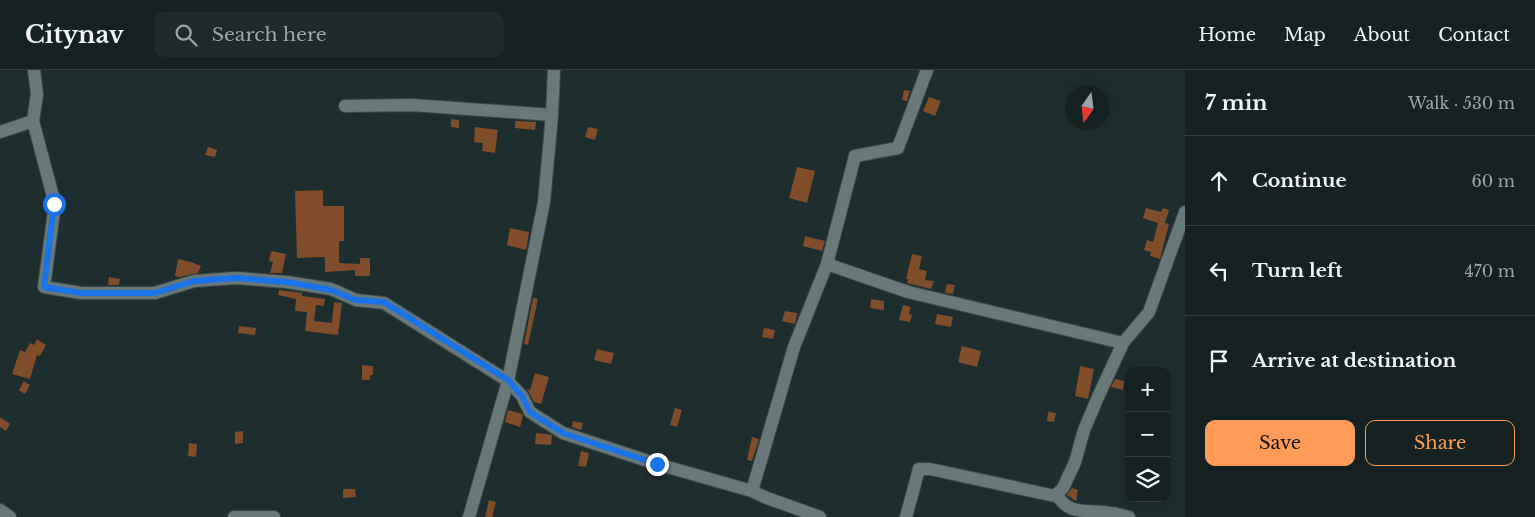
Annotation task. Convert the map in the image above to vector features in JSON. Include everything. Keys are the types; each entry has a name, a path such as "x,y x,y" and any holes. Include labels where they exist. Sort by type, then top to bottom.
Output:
{"street":[{"path":"34,70 37,94 34,121 54,204 44,287 81,293 155,293 194,281 236,278 287,282 331,290 356,300 384,302 508,380 522,396 530,412 563,433 657,464 752,491 820,517"},
{"path":"469,517 508,380 544,202 554,70"},
{"path":"752,491 794,347 827,264 855,156 898,148 928,70"},
{"path":"345,106 412,105 552,115"},
{"path":"0,132 34,121"},
{"path":"1055,496 1063,488 1075,462 1084,430 1123,344 1149,312 1185,212"},
{"path":"827,264 908,292 1123,344"},
{"path":"906,517 919,469 930,469 1057,496 1063,505 1081,512 1109,512 1129,517"},
{"path":"0,510 10,517"},
{"path":"234,517 274,517"}],"building":[{"path":"904,90 910,91 907,101 902,100"},
{"path":"929,97 941,101 935,116 923,111"},
{"path":"451,119 459,120 459,128 451,127"},
{"path":"515,121 536,122 535,130 515,128"},
{"path":"475,127 498,130 495,153 482,151 483,143 474,142"},
{"path":"588,127 598,129 595,140 585,137"},
{"path":"208,147 217,150 215,157 205,155"},
{"path":"797,167 815,171 807,203 789,198"},
{"path":"323,190 323,206 344,206 344,241 339,241 339,263 360,264 360,258 370,258 370,276 355,276 355,270 325,272 325,257 297,258 295,191"},
{"path":"1146,208 1161,212 1163,208 1169,210 1165,223 1169,224 1160,259 1150,256 1151,252 1144,250 1147,240 1153,242 1158,223 1143,218"},
{"path":"510,228 529,232 526,250 507,245"},
{"path":"805,236 825,241 822,251 803,246"},
{"path":"271,251 286,254 282,273 270,273 273,262 269,261"},
{"path":"912,254 922,256 919,269 927,271 925,280 934,281 931,289 907,283 908,279 906,279"},
{"path":"178,259 201,266 198,273 179,277 175,276"},
{"path":"109,277 120,279 119,285 108,285"},
{"path":"947,284 955,285 953,294 945,293"},
{"path":"279,290 325,299 324,306 316,305 314,321 332,323 334,302 342,303 338,335 305,331 307,312 295,311 296,299 278,295"},
{"path":"533,298 538,299 528,345 524,344"},
{"path":"871,299 884,301 884,310 870,308"},
{"path":"903,305 911,307 909,314 912,315 910,322 899,320"},
{"path":"785,311 797,313 795,324 782,321"},
{"path":"937,314 953,317 951,327 935,324"},
{"path":"239,326 256,328 255,335 238,333"},
{"path":"764,328 775,330 773,339 762,337"},
{"path":"37,339 46,345 40,356 37,355 30,379 12,374 20,350 25,352 30,343 34,345"},
{"path":"962,346 981,351 977,367 958,362"},
{"path":"597,349 614,353 611,364 594,360"},
{"path":"362,365 373,366 373,375 370,375 370,380 362,380"},
{"path":"1080,366 1094,369 1088,399 1075,396"},
{"path":"535,373 549,377 541,404 534,402 527,389 530,390"},
{"path":"1115,379 1124,381 1123,390 1111,387"},
{"path":"24,381 30,385 25,394 19,390"},
{"path":"675,408 682,410 677,427 670,425"},
{"path":"508,410 522,414 520,427 505,422"},
{"path":"1048,412 1056,413 1054,422 1047,421"},
{"path":"0,417 10,424 6,431 0,427"},
{"path":"573,421 583,423 581,430 572,427"},
{"path":"243,431 243,443 235,444 235,432"},
{"path":"536,433 552,435 551,445 535,444"},
{"path":"752,437 759,439 752,461 747,460"},
{"path":"189,443 197,444 196,457 188,456"},
{"path":"581,451 589,453 586,467 578,466"},
{"path":"1072,488 1078,490 1076,501 1067,495"},
{"path":"343,489 355,489 356,497 343,498"},
{"path":"489,500 496,502 492,517 485,517"}],"route":[{"path":"54,204 44,287 81,293 155,293 194,281 236,278 287,282 331,290 356,300 384,302 508,380 522,396 530,412 563,433 657,464"}]}
